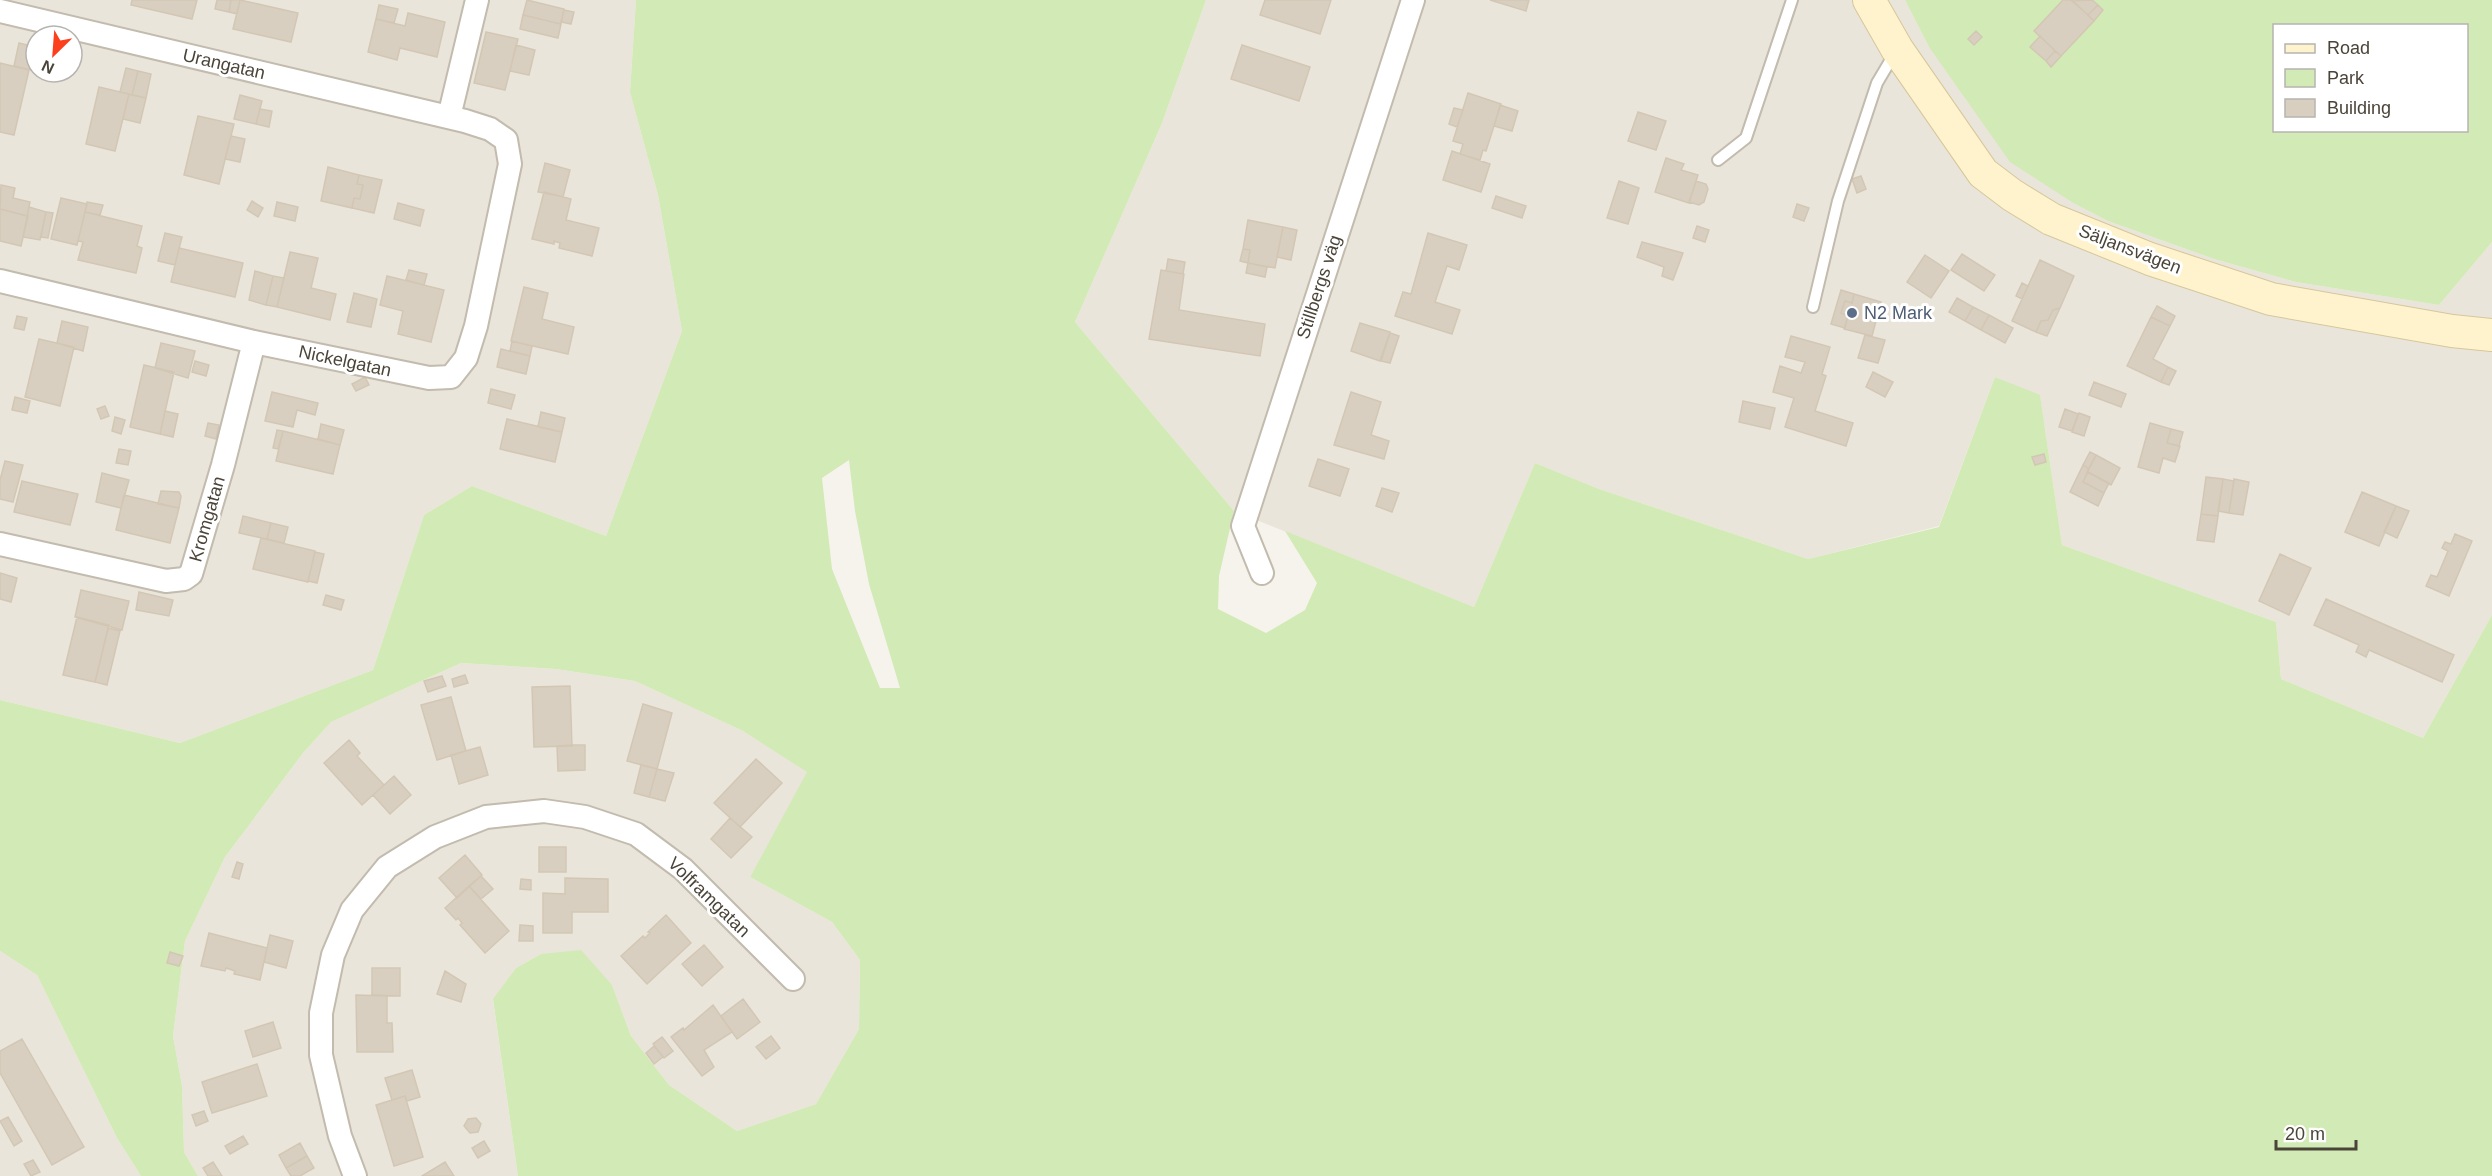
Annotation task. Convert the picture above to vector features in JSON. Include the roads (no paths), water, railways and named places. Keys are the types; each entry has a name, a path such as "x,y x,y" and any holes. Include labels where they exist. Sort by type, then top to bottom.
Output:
{"street":[{"path":"449,117 477,0"},
{"name":"Stillbergs väg","path":"1262,573 1243,526 1413,0"},
{"name":"Säljansvägen","path":"1869,0 1897,48 1983,173 2012,195 2051,219 2150,259 2271,299 2452,331 2492,335"},
{"name":"Urangatan","path":"0,11 449,117 490,129 506,141"},
{"name":"Nickelgatan","path":"0,281 254,342 429,378 451,377 466,358 476,326 510,164 506,141"},
{"name":"Kromgatan","path":"0,544 166,581 184,579 191,574 223,465 254,342"},
{"name":"Volframgatan","path":"355,1176 340,1136 321,1055 321,1012 333,955 352,910 387,867 435,837 486,817 544,811 585,817 636,834 683,869 793,979"}],"lane":[{"path":"1718,160 1746,138 1792,0"},
{"path":"1813,307 1838,201 1877,83 1897,48"}],"place":[{"name":"N2 Mark","path":"1852,313"}]}
